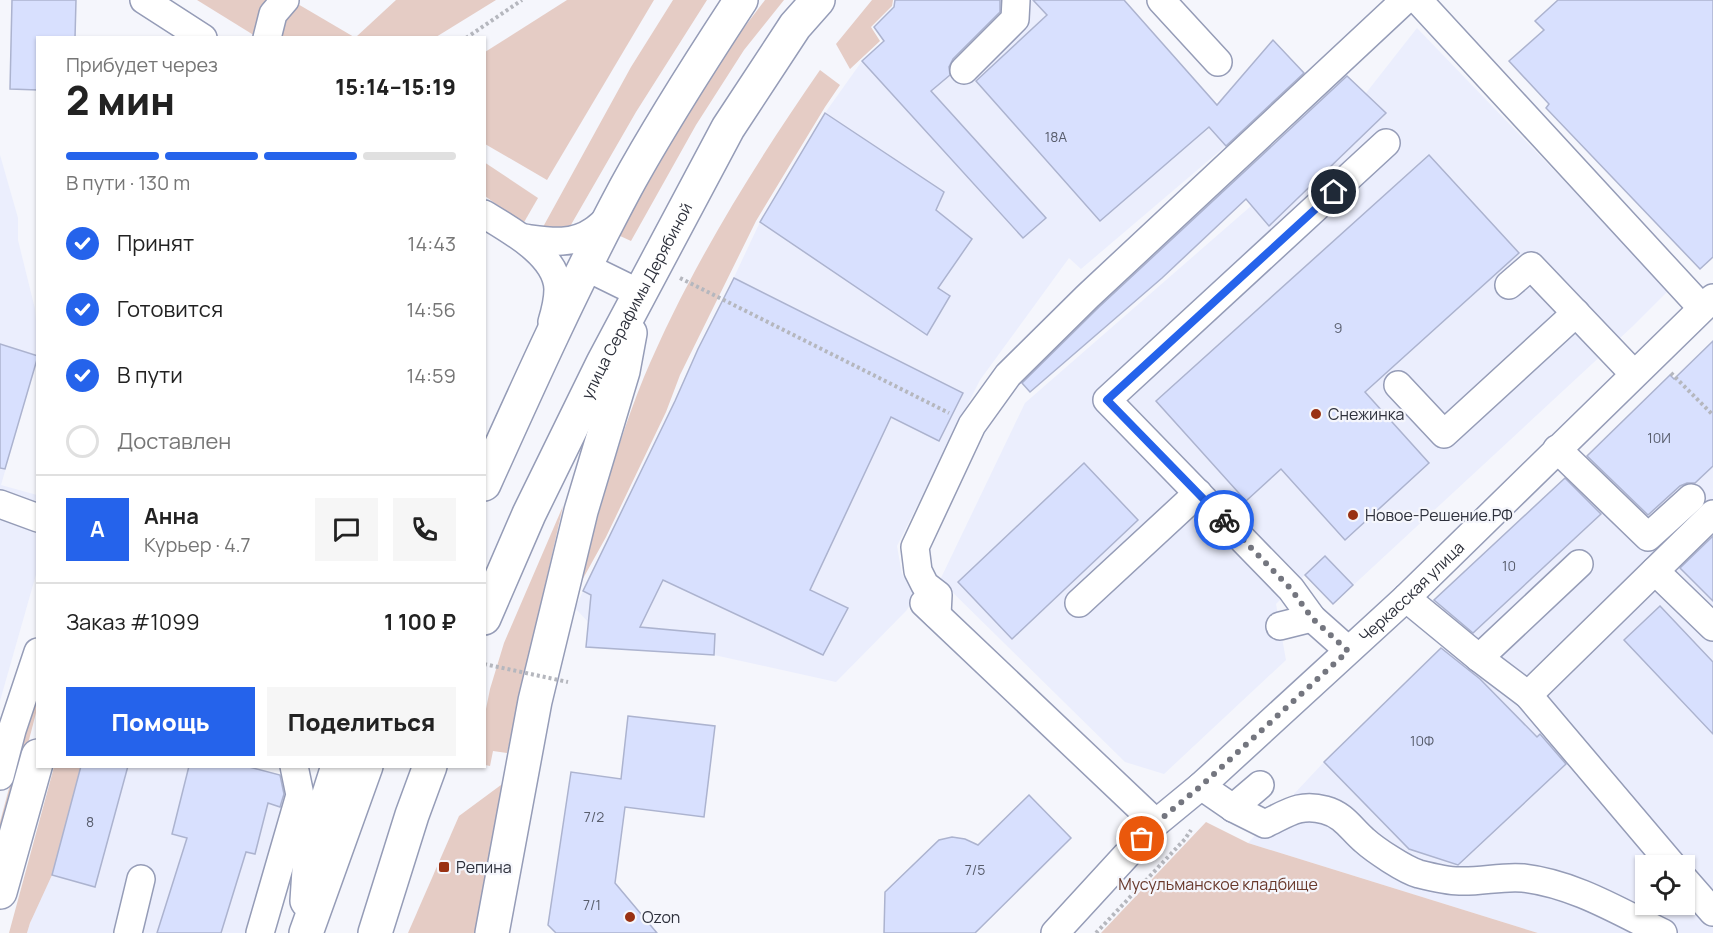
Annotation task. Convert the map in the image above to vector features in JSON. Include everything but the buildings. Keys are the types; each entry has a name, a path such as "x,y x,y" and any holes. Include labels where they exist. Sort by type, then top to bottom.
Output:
{"main road":[{"path":"486,480 565,305 627,186 685,87 741,0"},
{"name":"улица Серафимы Дерябиной","path":"486,613 529,513 637,298 728,128 795,26 818,0"},
{"path":"492,933 535,701 581,511 623,371 637,298"},
{"path":"0,892 36,763"},
{"path":"305,933 310,854 337,768"},
{"path":"305,933 365,768"},
{"path":"375,933 429,768"}],"street":[{"path":"144,0 200,36"},
{"path":"268,36 273,14 285,0"},
{"path":"964,70 1015,19 1016,0"},
{"path":"1161,0 1218,62"},
{"path":"937,615 938,596 925,585 918,571 915,547 972,425 1008,375 1088,296 1405,0"},
{"path":"1418,0 1708,303"},
{"path":"1348,651 1312,618 1291,589 1107,400 1386,143"},
{"path":"524,238 560,242 577,239 592,232 613,214"},
{"path":"486,215 524,238 550,265 558,288 547,344"},
{"path":"1509,285 1531,266 1634,374"},
{"path":"586,267 637,298"},
{"name":"Черкасская улица","path":"1055,933 1156,823 1216,796 1348,651 1406,598 1708,303"},
{"path":"1398,385 1444,434 1576,313"},
{"path":"1557,449 1648,537 1691,498"},
{"path":"1079,603 1198,493"},
{"path":"0,504 36,517"},
{"path":"1528,695 1713,514"},
{"path":"1479,658 1579,564"},
{"path":"1655,571 1713,627"},
{"path":"916,596 1156,823"},
{"path":"1406,598 1528,695 1664,855"},
{"path":"1280,626 1312,618"},
{"path":"0,776 6,729 36,657"},
{"path":"260,933 300,795 294,768"},
{"path":"1216,796 1260,785"},
{"path":"1216,796 1265,824 1298,808 1312,807 1327,810 1339,815 1364,841 1417,873 1458,881 1523,878 1550,883 1577,891 1663,933"},
{"path":"128,933 141,879"},
{"path":"1695,892 1713,912"}],"path":[{"path":"469,36 522,0"},
{"path":"676,276 972,425"},
{"path":"1676,377 1713,415"},
{"path":"486,664 568,682"},
{"path":"1096,933 1185,839 1216,796"}],"shaded area":[{"path":"895,0 1124,0 1242,132 1081,269 1069,258 980,380 897,546 902,574 916,596 906,611 836,682 714,655 586,647 588,622 575,608 698,349 760,222 825,113 862,61 884,41 874,27 894,7"},
{"path":"1417,28 1669,290 1333,604 1305,575 1276,604 1286,660 1164,774 1125,762 940,580 1025,403 1251,206 1366,93"},
{"path":"0,155 18,218 18,240 36,321 36,363 1,485 36,495 36,575 0,701"},
{"path":"1713,341 1713,933 1538,933 1248,843 1324,762 1461,630 1433,601 1588,458 1587,456 1670,375 1674,378"},
{"path":"81,768 249,768 291,778 249,933 27,933"}],"green space":[{"path":"197,0 291,0 352,36 255,36"},
{"path":"396,0 496,0 438,36 357,36"},
{"path":"567,0 654,0 547,180 486,145 486,51"},
{"path":"673,0 707,0 636,112 568,230 543,227 631,67"},
{"path":"765,0 784,0 744,50 696,125 631,241 618,235 730,46"},
{"path":"872,0 893,0 892,6 871,27 880,41 850,69 836,44"},
{"path":"820,70 840,85 756,221 680,375 666,412 606,537 580,584 603,498 626,425 662,336 724,219"},
{"path":"486,163 538,198 523,224 486,197"},
{"path":"563,506 507,753 493,751 490,766 486,765 486,709 504,643"},
{"path":"36,688 36,713 0,852 0,822"},
{"path":"54,768 81,768 52,875 27,933 9,933"},
{"path":"505,782 479,933 408,933 459,816"},
{"name":"Мусульманское кладбище","path":"1206,822 1248,843 1538,933 1101,933"}],"way so far":[{"path":"1142,839 1156,823 1201,786 1348,651 1312,618 1291,589 1224,520"}],"place":[{"name":"Снежинка","path":"1316,414"},
{"name":"Новое-Решение.РФ","path":"1353,515"},
{"name":"Репина","path":"444,867"},
{"name":"Ozon","path":"630,917"}],"route":[{"path":"1224,520 1107,400 1334,192"}]}
